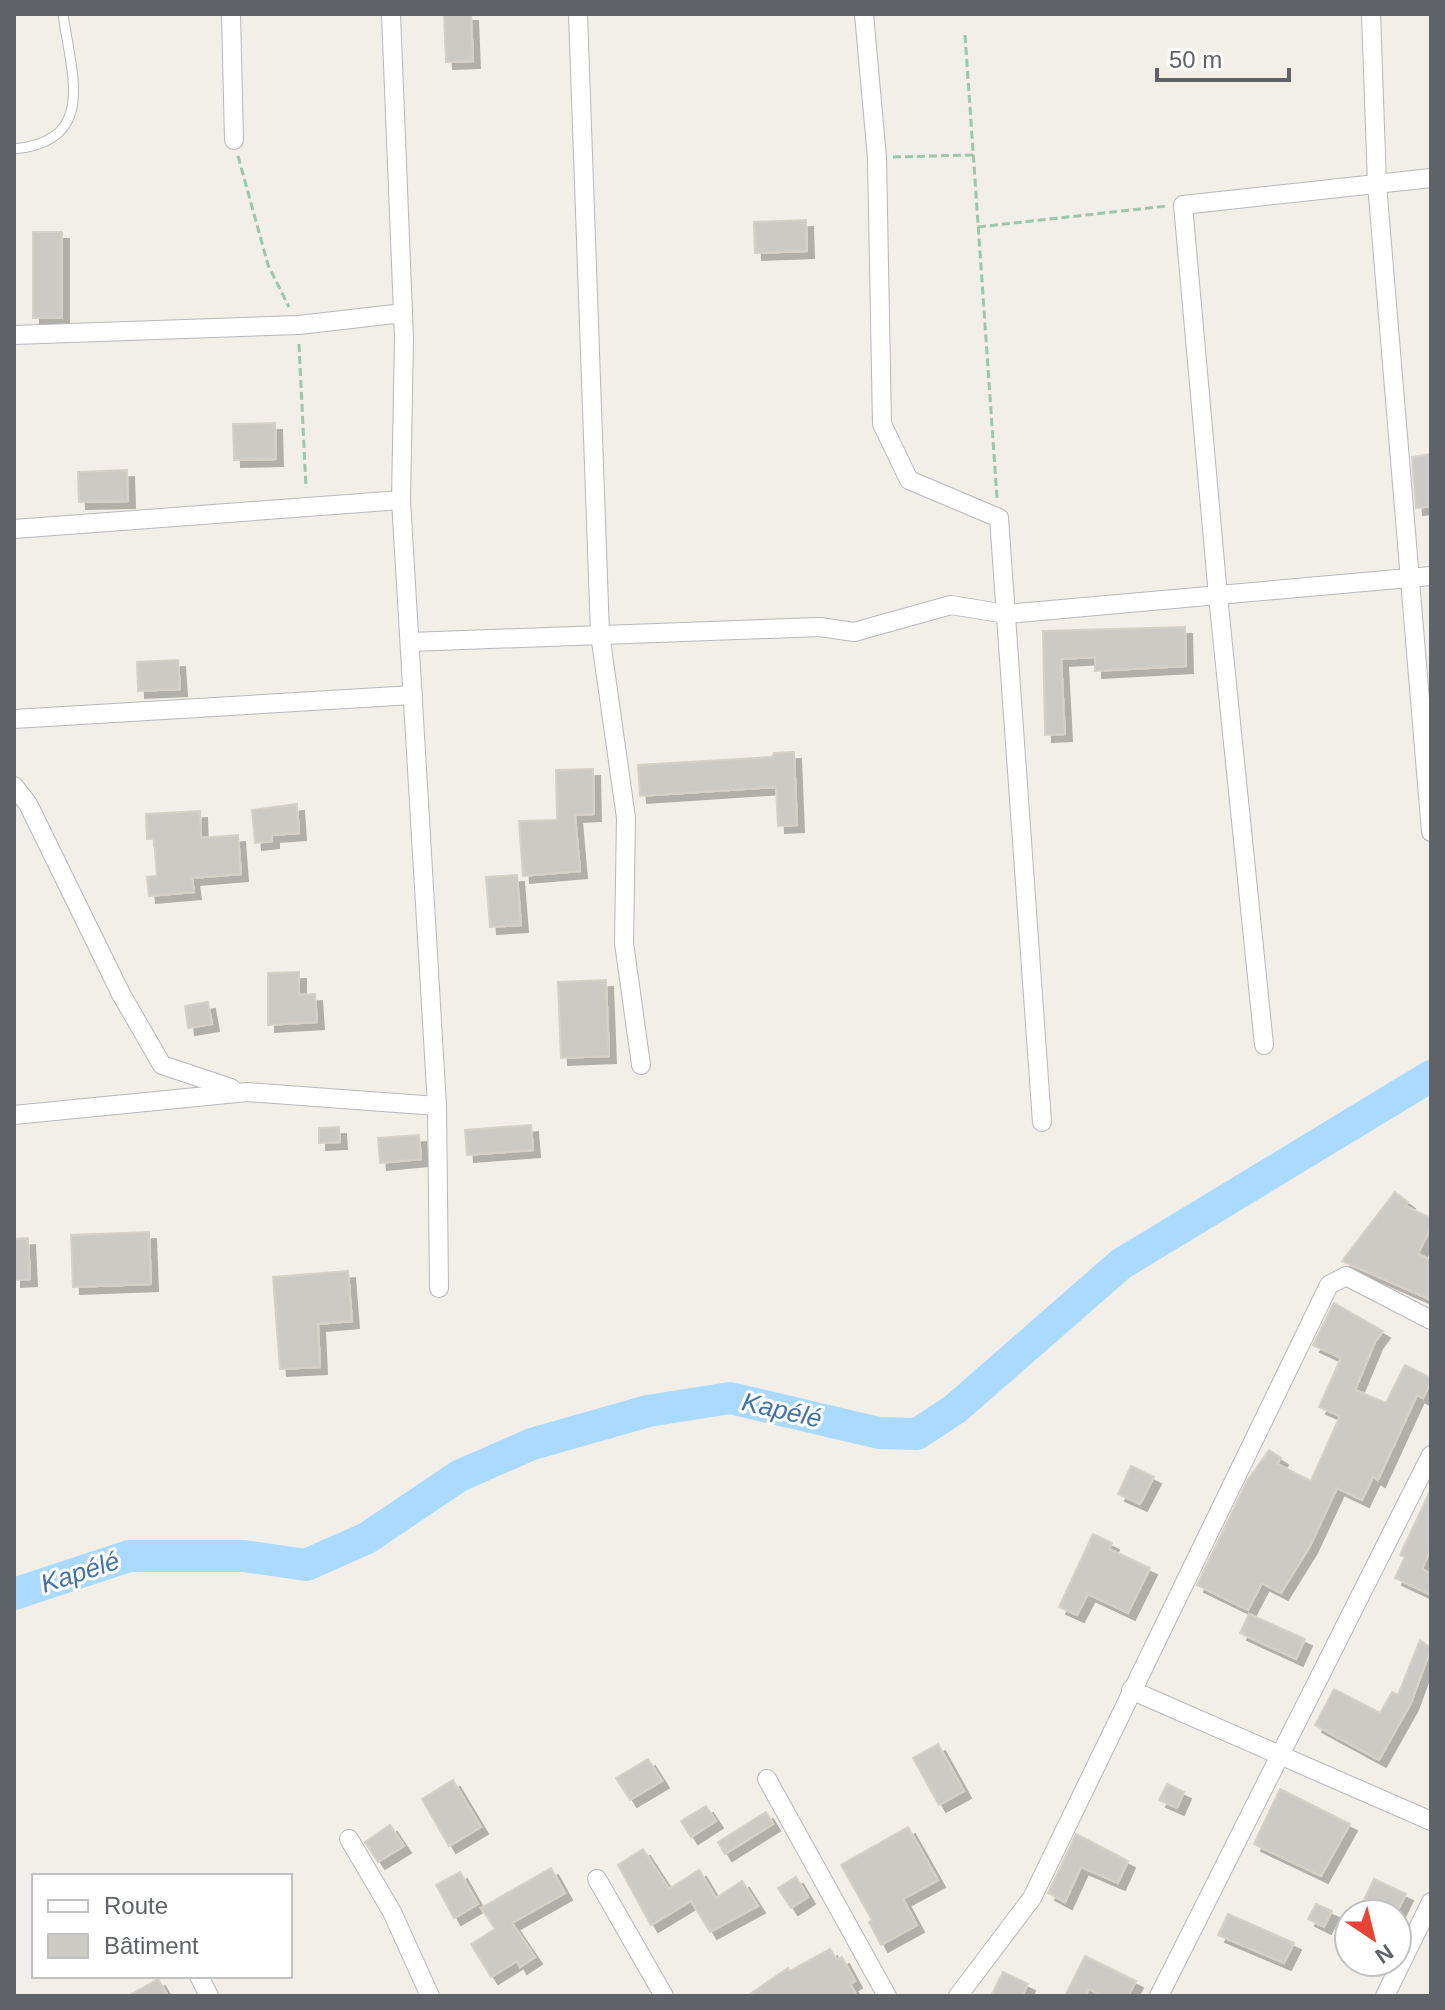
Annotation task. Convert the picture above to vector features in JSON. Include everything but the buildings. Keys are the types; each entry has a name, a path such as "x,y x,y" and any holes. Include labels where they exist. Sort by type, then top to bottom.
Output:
{"street":[{"path":"231,14 234,140"},
{"path":"391,14 403,313 401,500 437,1106 439,1288"},
{"path":"578,14 600,634 626,818 624,943 641,1065"},
{"path":"864,14 877,158 882,424 909,480 999,518 1042,1122"},
{"path":"1371,14 1377,184 1431,832"},
{"path":"1264,1045 1218,596 1183,205 1431,178"},
{"path":"14,335 299,325 403,313"},
{"path":"14,529 401,500"},
{"path":"410,642 820,627 854,632 951,605 1006,614 1431,576"},
{"path":"14,719 413,695"},
{"path":"14,786 28,804 121,994 162,1065 209,1083 247,1092 437,1106"},
{"path":"14,1115 247,1092"},
{"path":"958,1996 1032,1898 1329,1285 1346,1276 1431,1320"},
{"path":"1159,1996 1431,1455"},
{"path":"1131,1690 1431,1821"},
{"path":"767,1779 887,1996"},
{"path":"349,1839 392,1912 430,1996"},
{"path":"597,1879 664,1996"},
{"path":"1385,1996 1431,1902"},
{"path":"200,1978 209,1996"}],"lane":[{"path":"14,149 36,147 54,138 70,122 74,104 63,14"}],"path":[{"path":"965,35 999,518"},
{"path":"877,158 973,155"},
{"path":"978,227 1183,205"}],"waterway":[{"name":"Kapélé","path":"14,1594 129,1556 244,1556 306,1565 367,1538 459,1476 532,1444 648,1411 730,1398 879,1433 917,1434 955,1409 1121,1264 1431,1076"}]}
